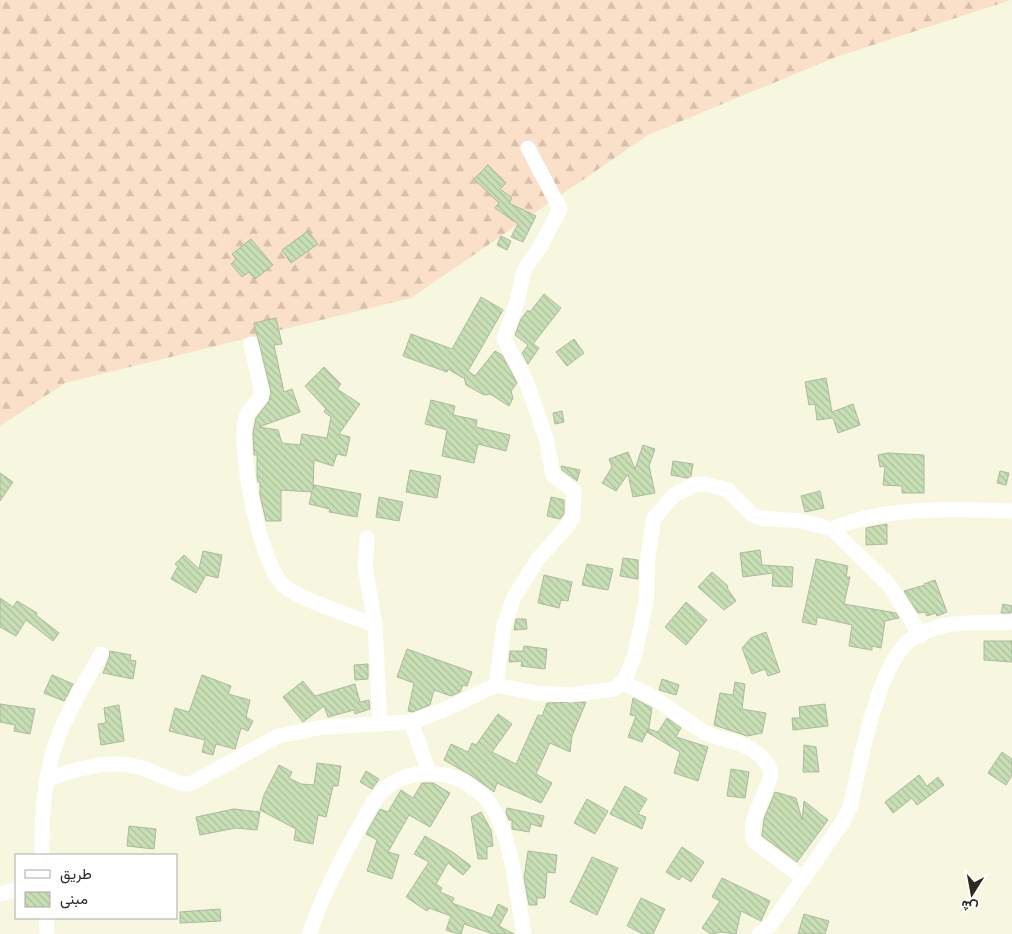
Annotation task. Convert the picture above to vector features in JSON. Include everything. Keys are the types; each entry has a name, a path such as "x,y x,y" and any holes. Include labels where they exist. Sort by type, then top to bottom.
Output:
{"street":[{"path":"496,685 508,610 524,579 571,521 574,494 572,489 556,478 552,471 546,438 526,381 504,339 517,302 524,270 540,247 560,208 528,148"},
{"path":"251,344 262,393 246,416 243,439 244,459 251,499 263,543 275,573 282,584 297,594 375,625"},
{"path":"47,779 95,765 112,763 140,767 184,784 192,783 278,736 324,727 411,722 446,709 496,685 535,693 571,696 614,689 628,674 635,654 646,602 648,556 654,518 674,495 694,485 719,486 728,490 752,515 761,518 801,521 832,529 890,586 920,636"},
{"path":"832,529 869,516 936,510 1012,511"},
{"path":"367,538 365,566 375,625 380,724"},
{"path":"759,934 770,926 804,879 850,808 875,707 888,672 909,641 945,626 1012,622"},
{"path":"42,854 41,830 47,779 54,749 101,654"},
{"path":"621,683 649,693 707,733 718,739 742,744 763,758 771,773 768,789 752,826 752,836 754,841 804,879"},
{"path":"411,722 429,772"},
{"path":"309,934 322,896 340,860 367,814 386,788 414,774 429,772 452,777 472,786 494,811 504,831 524,934"},
{"path":"0,894 15,890"},
{"path":"46,919 47,934"}],"green space":[{"path":"0,0 1011,0 836,57 648,135 411,298 65,383 0,426"}],"building":[{"path":"488,165 506,183 500,189 512,198 509,203 536,216 523,242 511,237 518,224 495,208 499,203 474,179"},
{"path":"308,231 318,244 291,263 282,250"},
{"path":"501,236 511,241 507,250 497,245"},
{"path":"251,239 273,265 255,279 249,272 242,277 231,264 236,259 232,254"},
{"path":"544,294 561,308 533,344 539,348 528,364 522,353 528,345 515,335 521,319 528,310 530,312"},
{"path":"481,297 503,310 468,371 475,376 495,351 502,355 517,383 511,391 513,398 509,406 490,394 484,395 466,385 464,377 448,369 447,372 403,356 411,334 452,349"},
{"path":"276,318 282,344 274,345 284,392 292,389 300,412 259,427 278,430 282,443 300,445 302,434 327,438 331,417 324,412 326,409 305,386 324,367 341,384 337,389 360,404 339,434 350,437 346,456 337,454 333,466 314,460 313,490 314,485 361,494 357,517 329,512 330,509 309,504 312,492 281,490 281,521 266,521 260,495 260,482 258,482 257,477 257,455 254,455 253,433 256,418 269,401 271,392 254,323"},
{"path":"574,339 584,353 567,366 556,352"},
{"path":"826,378 832,412 853,404 860,425 838,433 833,418 817,420 815,404 809,405 805,382"},
{"path":"431,400 455,406 453,415 477,420 476,427 510,435 506,451 478,444 474,463 442,456 447,430 425,424"},
{"path":"562,411 564,422 555,424 553,413"},
{"path":"643,445 655,449 649,466 655,493 633,497 628,474 616,491 602,483 612,467 609,459 628,452 635,469"},
{"path":"888,453 924,455 924,493 902,493 902,486 883,485 885,466 880,467 878,455"},
{"path":"673,461 693,464 691,476 687,478 671,475"},
{"path":"561,466 580,470 577,481 562,470"},
{"path":"410,470 441,476 437,498 406,492"},
{"path":"1000,471 1009,473 1006,485 997,483"},
{"path":"0,473 13,482 0,501"},
{"path":"820,491 824,508 805,512 801,496"},
{"path":"379,497 403,502 399,521 376,517"},
{"path":"551,497 564,500 564,514 560,519 547,516"},
{"path":"887,524 887,544 866,545 866,528"},
{"path":"760,550 762,565 793,567 792,587 772,586 773,573 743,577 740,553"},
{"path":"203,551 222,555 218,578 206,575 196,593 171,579 178,566 175,564 184,555 199,569"},
{"path":"623,558 638,560 638,579 620,576"},
{"path":"816,559 848,566 846,577 850,577 844,604 896,613 899,618 885,621 881,648 872,646 872,650 849,646 852,625 817,617 816,625 802,622"},
{"path":"587,564 613,569 608,590 582,585"},
{"path":"712,572 728,586 727,588 736,601 724,610 698,587"},
{"path":"544,575 572,582 568,601 561,600 559,608 538,603"},
{"path":"935,580 947,612 937,616 936,613 927,616 925,612 918,613 904,591"},
{"path":"0,598 13,607 17,601 37,613 36,615 59,633 53,641 26,620 16,636 0,627"},
{"path":"686,602 707,620 686,645 665,627"},
{"path":"1003,604 1012,606 1011,613 1001,613"},
{"path":"516,619 526,619 527,629 514,630"},
{"path":"766,632 780,672 768,676 765,669 752,674 742,648 751,638"},
{"path":"984,641 1012,641 1012,662 984,660"},
{"path":"524,646 547,649 545,669 521,666 522,661 509,662 510,651 523,651"},
{"path":"407,649 472,672 467,686 463,685 460,692 451,696 434,690 430,705 412,712 408,711 414,683 397,677"},
{"path":"110,651 131,655 130,660 136,661 133,679 103,673"},
{"path":"368,664 368,679 355,680 354,665"},
{"path":"52,675 73,684 64,701 44,693"},
{"path":"202,675 231,686 228,694 250,700 246,717 253,721 248,731 241,728 235,749 216,744 213,755 202,752 205,740 169,731 175,708 189,712"},
{"path":"662,679 679,685 676,695 659,690"},
{"path":"303,681 315,696 355,684 360,702 369,700 370,709 355,714 354,710 328,717 324,706 303,722 283,697"},
{"path":"735,682 745,684 742,709 766,713 762,733 747,736 714,725 720,693 733,695"},
{"path":"633,698 652,708 649,727 642,742 628,737 636,716 630,715"},
{"path":"586,702 572,736 570,752 550,743 536,774 552,783 541,803 497,783 494,792 472,776 444,760 451,744 468,752 472,743 476,745 498,714 512,724 492,752 516,764 538,715 542,716 547,703"},
{"path":"0,704 35,709 30,734 14,731 15,725 0,722"},
{"path":"825,704 828,726 793,730 792,718 800,718 799,707"},
{"path":"119,705 124,741 101,745 98,724 106,723 104,708"},
{"path":"667,718 681,728 676,737 708,747 698,781 674,773 680,752 647,732 649,729 658,732"},
{"path":"804,745 816,747 819,772 803,772"},
{"path":"1002,752 1012,759 1012,775 1006,785 988,773"},
{"path":"317,763 341,766 338,786 333,786 326,817 318,815 313,844 294,840 296,829 260,810 264,795 279,765 292,772 289,778 301,784 314,785"},
{"path":"731,769 749,772 745,798 727,796"},
{"path":"366,771 379,779 372,789 360,782"},
{"path":"919,775 927,786 938,777 944,785 917,805 912,798 893,813 885,802"},
{"path":"422,783 433,783 450,793 430,827 409,815 388,852 399,855 392,879 367,871 377,840 366,834 380,809 388,812 401,790 413,798"},
{"path":"625,786 647,799 638,814 646,817 642,829 610,814"},
{"path":"775,792 796,798 802,820 804,801 828,820 797,862 762,836 764,819"},
{"path":"587,799 608,811 595,834 574,823"},
{"path":"507,808 544,816 541,827 531,824 529,832 512,829 512,820 509,820 506,813"},
{"path":"234,809 260,812 257,830 236,828 200,835 196,817"},
{"path":"481,812 491,830 493,846 487,847 487,859 478,859 471,817"},
{"path":"129,826 156,829 154,849 127,846"},
{"path":"425,836 454,853 471,866 463,875 448,863 436,884 442,888 440,892 454,898 452,903 492,918 498,904 508,909 499,926 514,934 493,934 464,924 461,934 446,930 451,916 429,908 427,911 406,897 429,862 414,854"},
{"path":"682,847 704,862 691,882 682,876 679,880 666,872"},
{"path":"528,851 557,855 555,873 547,872 545,898 537,898 537,905 529,905 524,878"},
{"path":"592,857 618,868 597,915 570,902"},
{"path":"722,878 770,901 761,921 741,911 736,934 721,932 711,934 702,928 720,901 712,897"},
{"path":"641,898 665,909 653,934 643,934 627,926"},
{"path":"220,909 221,921 180,923 180,912"},
{"path":"804,914 829,921 825,934 798,934"}]}
